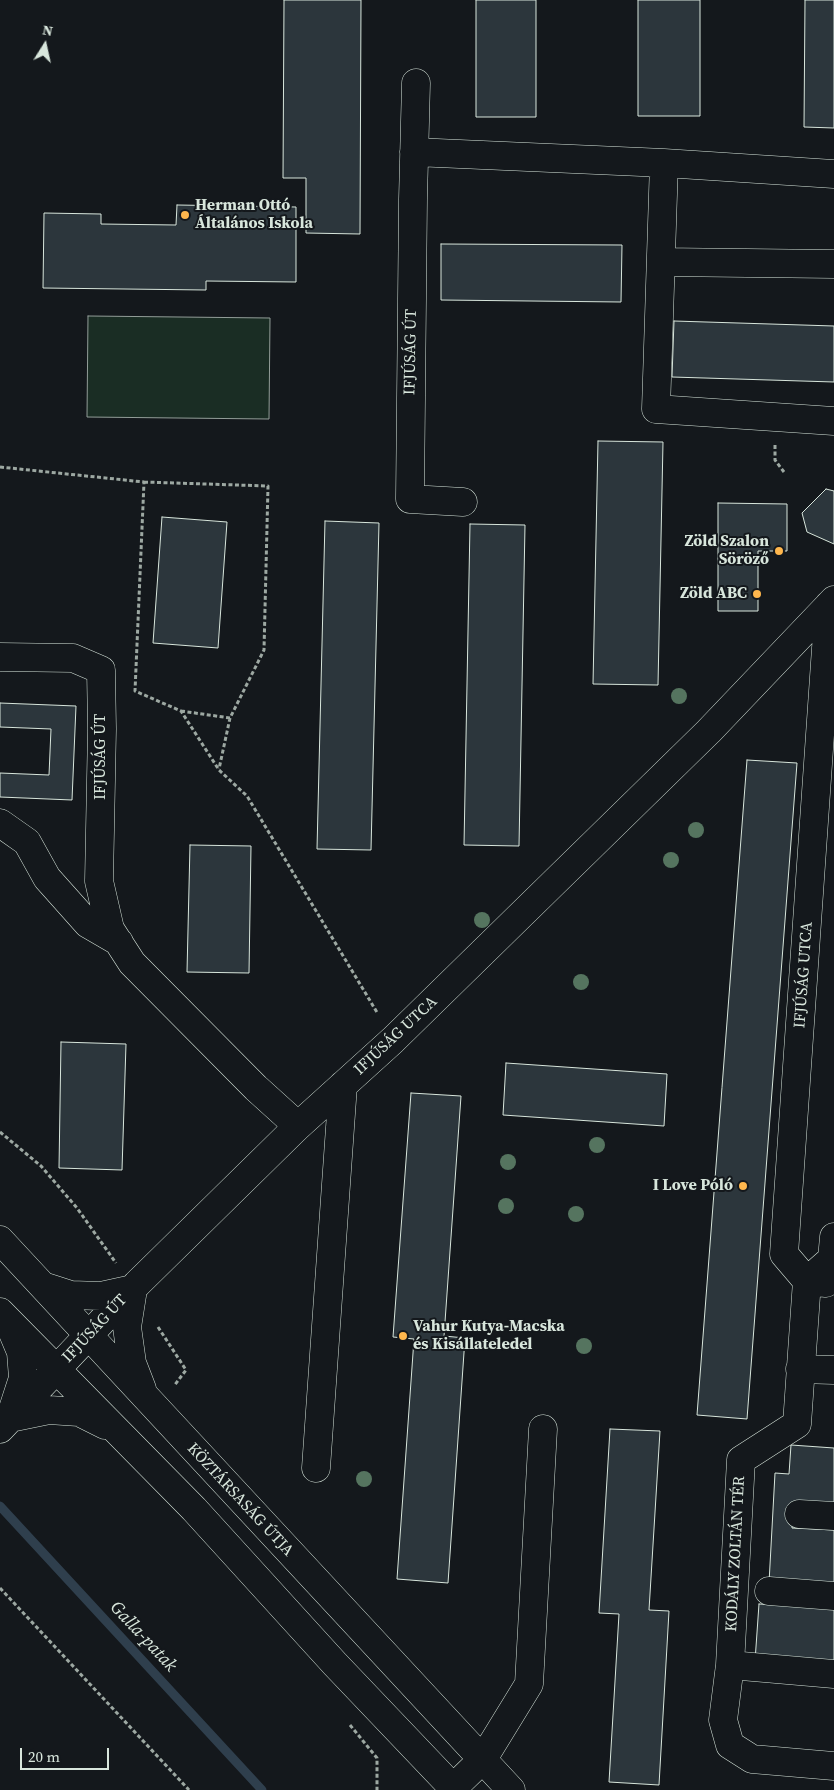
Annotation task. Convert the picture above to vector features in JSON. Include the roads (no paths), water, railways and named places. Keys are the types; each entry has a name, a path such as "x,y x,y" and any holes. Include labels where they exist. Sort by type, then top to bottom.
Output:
{"street":[{"name":"IFJÚSÁG ÚT","path":"416,83 410,499 463,502"},
{"path":"414,152 664,163 834,174"},
{"path":"664,163 656,409 834,421"},
{"path":"661,262 834,264"},
{"name":"IFJÚSÁG UTCA","path":"133,1289 298,1126 393,1040 708,731 832,603"},
{"name":"IFJÚSÁG UTCA","path":"807,1281 784,1254 832,603"},
{"name":"IFJÚSÁG ÚT","path":"0,657 73,658 101,670 102,729 99,881 110,928 132,963 256,1088 298,1126"},
{"name":"IFJÚSÁG ÚT","path":"0,823 27,842 47,878 88,924 119,942"},
{"name":"IFJÚSÁG UTCA","path":"316,1468 344,1085"},
{"path":"807,1281 832,1259 834,1237"},
{"name":"KÖZTÁRSASÁG ÚTJA","path":"0,1240 511,1790"},
{"path":"807,1281 834,1283"},
{"name":"KODÁLY ZOLTÁN TÉR","path":"807,1281 797,1424 741,1460 730,1665 724,1720 730,1745 752,1760 834,1766"},
{"path":"43,1286 71,1294 100,1296 133,1289 127,1327 132,1363 145,1398"},
{"name":"IFJÚSÁG ÚT","path":"5,1423 133,1289"},
{"path":"4,1316 194,1509 335,1664 454,1789 483,1759 529,1684 543,1429"},
{"path":"4,1316 21,1352 23,1378 5,1423"},
{"path":"800,1369 834,1370"},
{"path":"5,1423 49,1410 79,1412 116,1430"},
{"path":"800,1514 834,1516"},
{"path":"768,1592 834,1596"},
{"path":"730,1665 834,1674"}],"waterway":[{"name":"Galla-patak","path":"0,1506 262,1790"}],"place":[{"name":"Herman Ottó Általános Iskola","path":"185,215"},
{"name":"Zöld Szalon Söröző","path":"779,551"},
{"name":"Zöld ABC","path":"757,594"},
{"name":"I Love Póló","path":"743,1186"},
{"name":"Vahur Kutya-Macska és Kisállateledel","path":"403,1336"}]}
